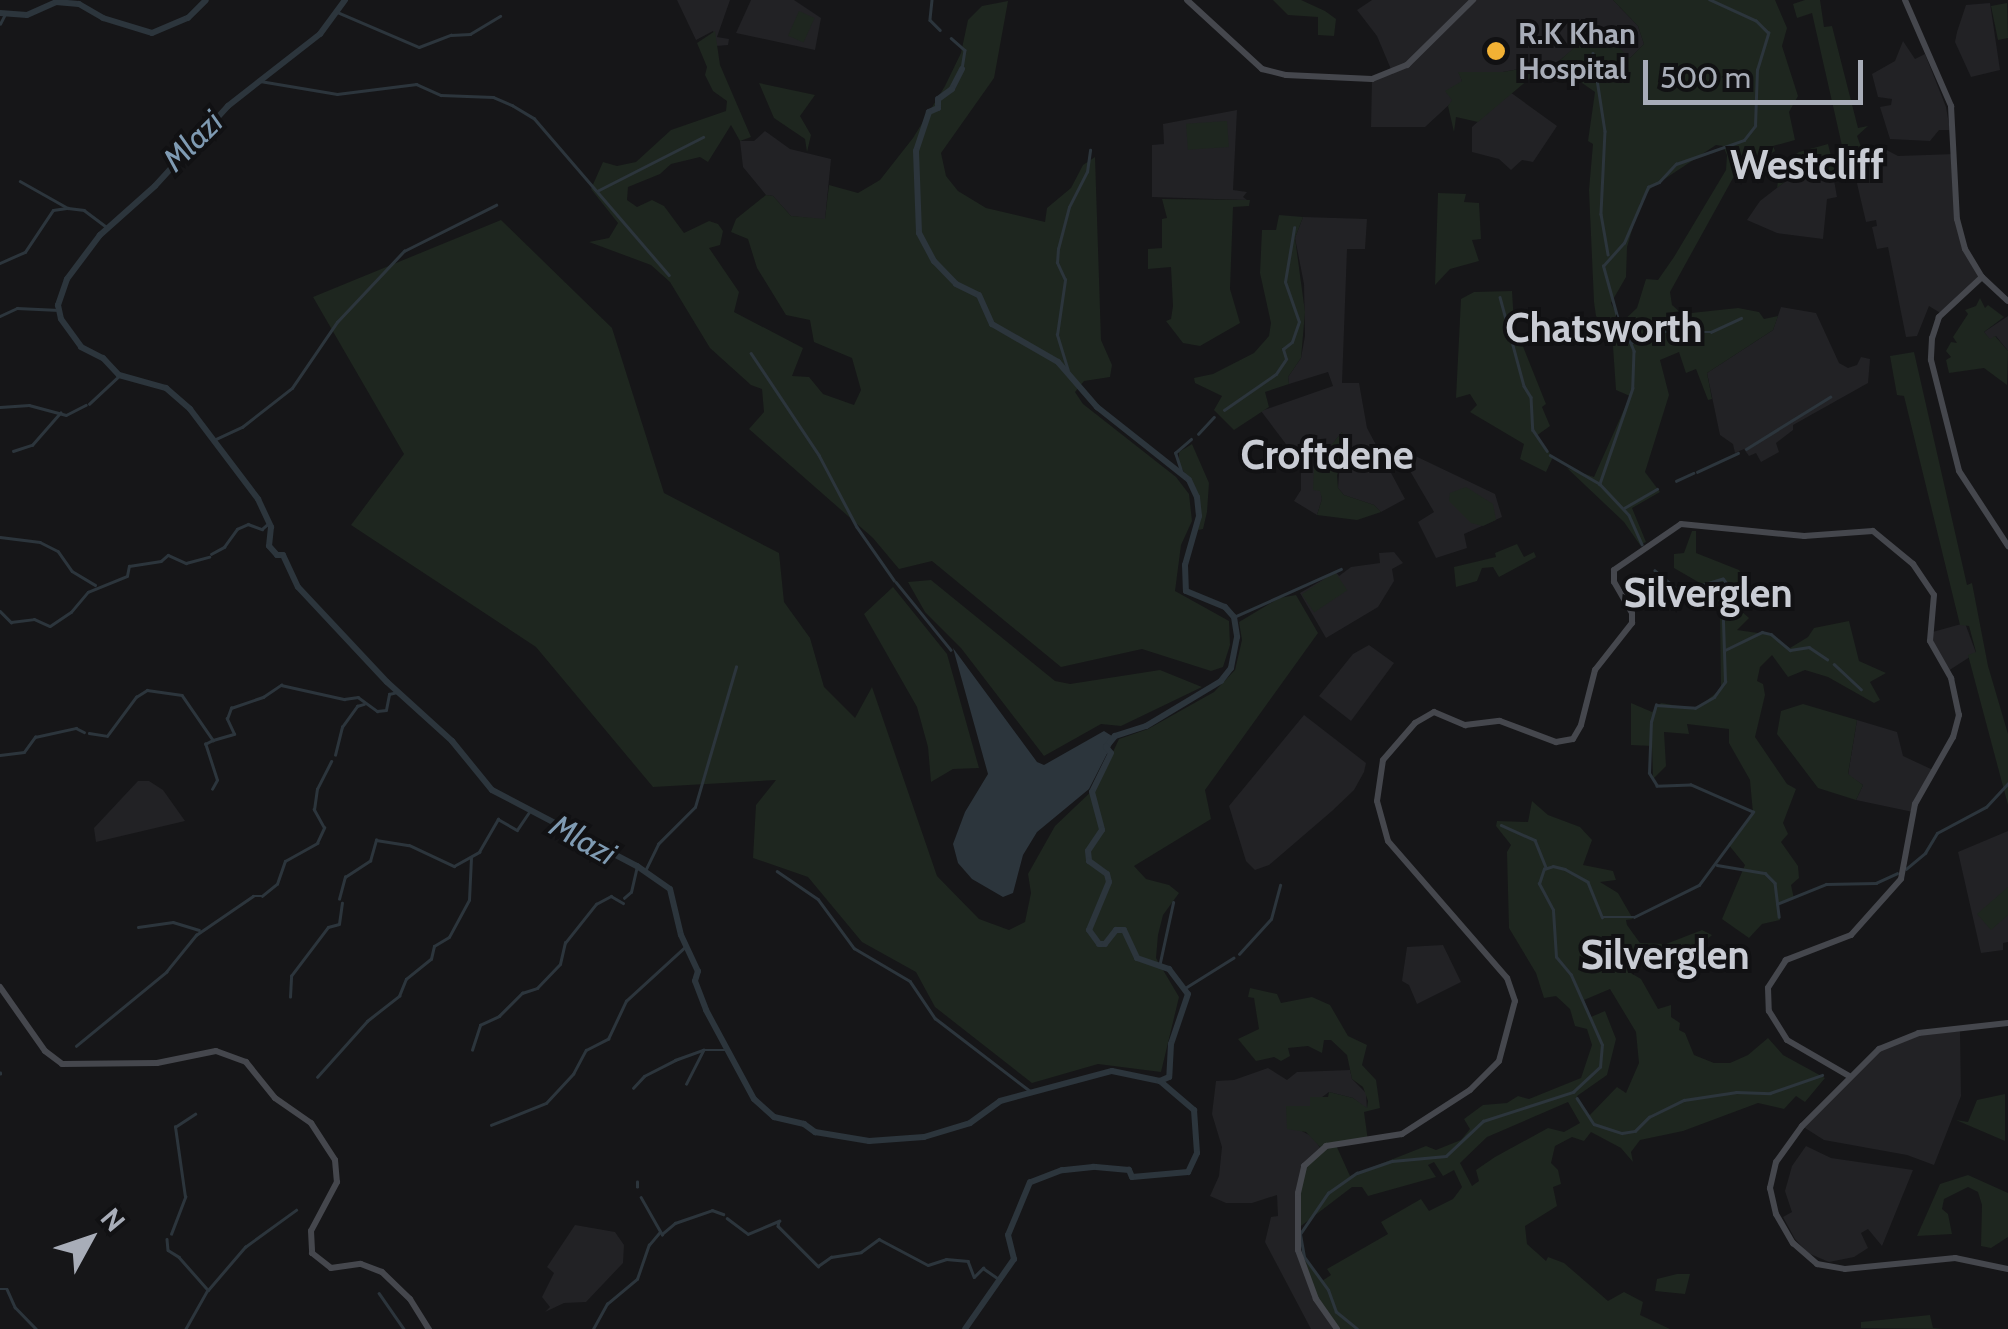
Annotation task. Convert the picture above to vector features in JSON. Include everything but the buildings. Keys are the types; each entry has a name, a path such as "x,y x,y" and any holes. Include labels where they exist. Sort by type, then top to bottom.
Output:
{"street":[{"path":"1187,0 1254,63 1286,75 1387,77 1407,65 1473,0"},
{"path":"1905,0 1949,100 1958,219 1965,249 1982,277 2008,302"},
{"path":"1982,277 1939,317 1932,338 1931,360 1959,471 2008,546"},
{"path":"1337,1329 1316,1300 1298,1250 1298,1193 1304,1166 1326,1146 1402,1134 1470,1090 1498,1060 1515,1002 1507,978 1388,841 1377,806 1382,760 1415,723 1434,712 1462,724 1500,721 1556,742 1573,739 1583,720 1595,670 1632,622 1614,570 1681,524 1804,536 1873,531 1913,564 1934,595 1929,636 1952,678 1959,715 1953,737 1915,804 1901,878 1851,935 1786,960 1768,988 1769,1011 1790,1042 1834,1062 1849,1076"},
{"path":"0,987 45,1051 67,1065 119,1060 156,1063 216,1052 246,1062 275,1098 311,1123 335,1160 337,1182 311,1230 312,1253 331,1268 361,1264 382,1272 416,1306 429,1329"},
{"path":"2008,1023 1904,1037 1870,1055 1802,1126 1772,1173 1773,1207 1796,1247 1814,1263 1835,1268 1955,1258 2008,1268"}],"shaded area":[{"path":"677,0 730,0 717,37 729,39 728,45 716,46 713,31 696,40"},
{"path":"751,0 794,0 821,18 815,50 736,33"},
{"path":"1273,0 1301,0 1325,11 1336,19 1334,36 1318,35 1318,17 1288,15"},
{"path":"1372,0 1613,0 1638,26 1644,44 1629,59 1610,39 1585,39 1558,62 1503,72 1459,72 1462,81 1451,103 1425,127 1371,127 1372,79 1393,74 1377,36 1357,10"},
{"path":"1613,0 1775,0 1787,28 1782,46 1798,96 1789,112 1795,140 1773,146 1775,151 1733,178 1670,292 1672,305 1682,314 1738,308 1759,312 1764,319 1778,316 1773,330 1707,373 1712,399 1708,400 1696,369 1686,373 1679,352 1660,360 1669,395 1645,472 1660,492 1632,508 1646,542 1640,545 1624,522 1567,468 1594,477 1630,396 1616,390 1612,332 1596,316 1594,302 1589,190 1593,144 1588,141 1595,92 1572,76 1552,71 1535,74 1478,122 1456,117 1454,132 1448,106 1452,100 1445,91 1462,81 1458,72 1503,72 1558,62 1585,38 1610,39 1630,58 1644,44 1638,26","holes":["1716,145 1723,146 1726,170 1674,257 1658,280 1646,279 1637,308 1621,323 1611,303 1626,277 1627,247 1640,203 1651,188"]},
{"path":"1820,0 1824,27 1832,26 1858,128 1868,126 1857,136 1865,158 1852,162 1845,159 1812,13 1797,18 1793,4"},
{"path":"1008,1 994,78 941,153 946,176 958,191 986,208 1045,222 1047,208 1071,188 1083,165 1095,157 1101,340 1112,365 1110,377 1084,381 1075,392 1083,404 1176,477 1189,494 1192,521 1181,545 1175,591 1229,621 1230,645 1223,667 1211,671 1142,649 1061,667 932,561 899,569 873,538 749,429 764,412 762,389 751,385 710,348 670,282 651,265 589,242 609,238 618,223 591,189 603,162 617,166 636,162 671,130 726,111 727,101 713,91 705,75 707,67 697,43 715,31 720,65 751,137 740,141 731,125 708,162 700,157 671,164 660,174 628,187 627,200 637,207 652,200 664,206 684,233 709,221 718,224 723,231 720,245 709,248 739,292 734,312 803,348 792,376 809,377 823,394 854,405 861,390 852,358 814,342 810,320 786,315 757,268 748,239 731,232 736,219 766,195 773,196 791,216 825,219 829,185 858,193 880,180 913,138 945,86 961,53 968,20 982,6"},
{"path":"1990,3 2000,70 1971,77 1955,42 1957,32 1966,5"},
{"path":"2007,3 2008,38 1998,40 1991,6"},
{"path":"799,11 815,18 804,43 788,36"},
{"path":"1903,41 1915,59 1925,54 1946,107 1950,130 1939,130 1930,141 1890,139 1880,107 1891,105 1892,99 1878,97 1872,74 1895,61"},
{"path":"759,83 815,95 800,116 811,135 807,152 805,139 774,118"},
{"path":"1510,92 1557,126 1533,162 1522,160 1511,170 1499,159 1472,152 1472,127"},
{"path":"1237,110 1233,190 1247,192 1243,197 1247,200 1152,197 1152,145 1164,144 1163,124"},
{"path":"1227,121 1229,147 1188,150 1186,124"},
{"path":"765,131 790,149 831,159 825,220 791,216 773,196 766,195 743,167 740,141 754,141"},
{"path":"1828,144 1837,180 1791,177 1777,188 1778,181 1769,172 1799,152"},
{"path":"1879,146 1898,156 1955,154 1961,236 1982,277 1942,314 1929,306 1917,336 1906,337 1888,247 1877,249 1872,227 1877,226 1876,220 1866,222 1852,162"},
{"path":"1791,177 1834,180 1837,197 1827,199 1823,239 1777,233 1747,220 1760,201"},
{"path":"1438,193 1466,194 1464,202 1479,203 1481,239 1472,240 1479,261 1450,269 1435,285"},
{"path":"1162,199 1250,200 1249,206 1233,207 1230,289 1240,323 1200,346 1183,343 1166,321 1171,319 1173,306 1171,267 1148,269 1148,249 1162,248 1162,219 1167,218"},
{"path":"1279,215 1303,217 1295,238 1305,312 1301,358 1288,377 1289,384 1265,392 1269,407 1234,430 1214,410 1222,396 1195,383 1194,378 1213,374 1254,353 1269,336 1271,323 1260,273 1262,230 1276,230"},
{"path":"1303,217 1367,219 1365,249 1347,249 1342,383 1359,383 1367,428 1405,499 1381,512 1374,505 1344,495 1338,488 1342,432 1317,464 1322,499 1317,515 1294,501 1301,490 1301,464 1261,411 1333,386 1328,372 1289,384 1288,377 1301,358 1305,336 1304,284 1295,238"},
{"path":"501,220 612,328 664,493 779,553 784,602 810,638 824,687 855,718 872,687 937,876 979,919 1009,930 1025,922 1031,893 1028,874 1055,826 1097,786 1119,739 1148,729 1214,692 1235,670 1242,640 1239,622 1279,598 1296,595 1318,633 1205,790 1211,819 1134,866 1146,879 1169,885 1179,893 1163,915 1158,935 1156,958 1179,997 1161,1072 1098,1064 1032,1083 935,1007 916,972 862,942 808,877 753,858 756,805 776,780 653,787 536,647 351,525 404,454 313,297"},
{"path":"1512,291 1514,324 1546,404 1542,407 1550,426 1536,436 1553,457 1546,472 1520,459 1524,444 1470,412 1477,405 1470,394 1456,398 1461,299 1474,292"},
{"path":"1980,298 1985,308 1988,305 2004,317 1984,332 1990,339 1995,336 2008,351 2007,385 1984,368 1949,373 1946,360 1951,357 1946,351 1951,342 1957,343 1953,337 1968,314 1965,310 1976,306"},
{"path":"1781,307 1816,313 1839,363 1848,368 1857,365 1861,357 1870,359 1868,383 1793,425 1793,430 1776,443 1779,452 1761,462 1756,453 1749,456 1744,449 1735,453 1733,444 1720,435 1707,373 1773,330"},
{"path":"2008,316 2008,351 1996,336 1990,340 1984,332"},
{"path":"1914,352 1967,585 1972,583 1988,666 2008,734 2008,805 1968,655 1976,652 1969,626 1960,625 1904,396 1897,395 1890,356"},
{"path":"1342,432 1348,451 1337,475 1338,488 1344,495 1374,505 1381,512 1357,520 1317,515 1322,499 1320,491 1313,490 1314,466"},
{"path":"1192,444 1209,483 1207,512 1203,529 1198,530 1200,497 1179,464 1179,452"},
{"path":"1409,453 1495,494 1502,517 1464,534 1467,548 1436,558 1418,522 1434,512 1403,459"},
{"path":"1466,487 1493,504 1496,520 1483,526 1471,523 1449,501 1450,493"},
{"path":"1692,531 1696,531 1696,553 1739,570 1754,592 1740,601 1740,610 1749,618 1737,630 1772,635 1790,648 1808,637 1814,628 1849,621 1859,661 1886,673 1870,682 1880,700 1874,703 1828,677 1805,670 1788,677 1772,655 1760,667 1757,681 1763,684 1765,695 1755,737 1787,784 1796,789 1783,823 1788,834 1781,842 1798,866 1799,878 1791,885 1794,899 1778,904 1780,920 1762,924 1749,938 1722,919 1745,865 1728,844 1753,813 1750,780 1729,743 1729,729 1687,724 1689,734 1664,732 1666,766 1653,779 1652,746 1631,745 1631,703 1652,712 1661,703 1696,709 1721,689 1720,612 1713,602 1723,588 1717,585 1712,590 1674,568 1674,554 1684,553"},
{"path":"1517,544 1524,557 1534,552 1536,557 1499,577 1493,567 1482,568 1477,581 1456,587 1454,567 1496,557 1495,553"},
{"path":"1394,552 1403,563 1392,569 1394,581 1378,607 1326,638 1300,593 1336,572 1339,576 1351,567 1380,563 1379,553"},
{"path":"1335,572 1347,590 1314,613 1302,594"},
{"path":"931,580 1055,681 1070,684 1160,670 1202,687 1121,726 1101,724 1044,756 961,648 925,612 908,582"},
{"path":"893,587 947,654 979,768 953,769 931,782 928,747 917,707 864,614"},
{"path":"1965,623 1976,653 1948,671 1929,633"},
{"path":"1369,645 1394,663 1351,721 1319,696 1353,654"},
{"path":"953,648 1037,762 1044,765 1104,731 1115,738 1089,789 1037,832 1023,855 1013,893 1003,897 972,879 958,863 953,844 965,812 988,774"},
{"path":"1803,704 1857,720 1848,774 1863,785 1856,800 1818,788 1777,734 1781,711"},
{"path":"1304,715 1366,763 1364,772 1354,790 1332,811 1269,865 1255,870 1246,861 1229,806"},
{"path":"1857,720 1897,732 1903,756 1933,770 1913,812 1856,800 1863,785 1848,775"},
{"path":"138,781 149,781 163,790 185,821 96,842 94,828"},
{"path":"1532,801 1548,815 1580,827 1592,840 1583,865 1613,871 1616,880 1600,882 1618,893 1633,919 1626,920 1627,925 1640,943 1666,944 1702,930 1712,935 1678,966 1625,956 1629,972 1641,979 1658,1009 1671,1005 1671,1017 1680,1023 1679,1030 1685,1033 1694,1055 1714,1063 1730,1063 1748,1055 1768,1038 1783,1055 1825,1078 1805,1102 1796,1096 1784,1109 1758,1103 1683,1131 1640,1140 1631,1152 1633,1162 1621,1148 1591,1132 1584,1141 1572,1137 1555,1146 1551,1163 1558,1170 1561,1184 1553,1187 1557,1206 1525,1226 1527,1244 1546,1261 1548,1257 1564,1263 1608,1301 1624,1292 1643,1302 1640,1315 1670,1329 1337,1329 1326,1316 1302,1263 1306,1259 1322,1281 1331,1275 1327,1269 1388,1234 1381,1222 1421,1199 1429,1211 1453,1199 1462,1187 1454,1170 1443,1176 1434,1162 1428,1165 1436,1177 1368,1196 1362,1187 1352,1187 1297,1229 1300,1176 1321,1148 1306,1132 1287,1129 1286,1106 1310,1106 1310,1097 1328,1097 1329,1092 1353,1098 1367,1108 1368,1101 1363,1087 1352,1079 1347,1055 1331,1040 1324,1040 1322,1053 1308,1046 1288,1048 1290,1056 1281,1061 1274,1057 1256,1061 1238,1039 1259,1029 1254,998 1248,997 1250,988 1277,994 1281,1003 1312,997 1330,1005 1348,1036 1367,1045 1362,1065 1376,1080 1380,1108 1364,1112 1368,1141 1336,1145 1350,1176 1426,1146 1436,1150 1461,1140 1470,1129 1464,1119 1483,1105 1507,1103 1518,1096 1529,1099 1581,1078 1592,1045 1587,1029 1575,1026 1570,1009 1556,996 1544,998 1536,973 1509,928 1507,852 1511,845 1496,826 1497,821 1528,822","holes":["1610,989 1636,1032 1639,1063 1626,1093 1617,1087 1588,1117 1577,1096 1607,1075 1616,1039 1605,1011 1591,1017 1584,1000","1568,1102 1580,1123 1564,1132 1548,1128 1495,1157 1476,1170 1479,1181 1472,1186 1460,1163 1487,1137"]},
{"path":"2008,831 2008,942 2003,943 2003,950 1981,953 1958,852"},
{"path":"2008,887 2008,915 1991,930 1977,914"},
{"path":"1443,945 1461,982 1417,1004 1409,985 1402,981 1407,947"},
{"path":"1960,1031 1961,1096 1934,1165 1907,1155 1824,1140 1802,1126 1871,1055 1909,1035"},
{"path":"1268,1068 1287,1080 1297,1072 1350,1070 1352,1079 1366,1093 1367,1109 1353,1098 1329,1092 1310,1106 1287,1106 1298,1129 1313,1137 1321,1149 1315,1153 1297,1245 1337,1329 1311,1329 1265,1242 1271,1217 1278,1216 1277,1195 1252,1203 1226,1203 1210,1196 1219,1176 1222,1147 1212,1114 1216,1081 1234,1080"},
{"path":"2005,1094 2005,1141 1956,1120 1968,1122 1977,1100"},
{"path":"1806,1146 1831,1158 1913,1170 1882,1246 1868,1229 1861,1233 1868,1248 1854,1257 1829,1262 1808,1253 1795,1239 1783,1217 1792,1212 1785,1191 1792,1166"},
{"path":"1968,1175 2008,1193 2008,1237 1991,1248 1981,1246 1982,1205 1978,1192 1968,1187 1944,1199 1942,1209 1948,1214 1952,1234 1917,1236 1940,1184"},
{"path":"575,1225 615,1232 624,1245 623,1263 586,1302 564,1303 545,1312 550,1307 542,1297 554,1273 547,1267"},
{"path":"1690,1274 1685,1294 1655,1291 1657,1279"},
{"path":"1930,1315 1933,1328 1943,1329 1861,1328 1861,1322"}],"waterway":[{"name":"Mlazi","path":"0,13 27,15 56,2 79,4 103,18 152,33 188,18 206,0"},
{"name":"Mlazi","path":"345,0 320,34 228,106 155,186 100,235 67,279 58,305 61,319 81,347 103,358 119,375 166,388 190,409 258,499 271,527 269,546 277,555 283,555 298,587 387,682 452,741 492,790 637,866 670,889 681,935 698,971 695,981 706,1010 754,1099 774,1117 804,1124 815,1132 869,1141 924,1137 970,1123 1000,1101 1112,1071 1160,1081 1194,1110 1197,1153 1188,1172 1132,1177 1129,1170 1093,1167 1062,1170 1030,1182 1008,1235 1014,1259 965,1329"},
{"path":"932,0 930,20 940,30"},
{"path":"1618,320 1603,266 1624,243 1648,187 1659,182 1676,164 1744,140 1755,126 1757,70 1768,33 1756,21 1710,0"},
{"path":"337,12 419,47 451,35 470,34 500,16"},
{"path":"0,24 5,14"},
{"path":"951,38 965,50 962,69"},
{"path":"1593,53 1605,131 1601,214 1608,254"},
{"path":"962,69 952,89 938,99 938,108 929,112 916,151 919,233 934,261 956,284 979,295 992,324 1058,362 1097,407 1189,480 1197,497 1199,516 1185,565 1186,591 1225,607 1234,617 1237,637 1231,668 1221,681 1146,726 1115,736 1106,747 1110,752"},
{"path":"260,81 337,94 416,84 441,95 493,97 512,105 534,118 669,275"},
{"path":"597,191 703,137"},
{"path":"1068,371 1057,335 1065,280 1057,263 1058,249 1069,207 1087,172 1090,150"},
{"path":"20,181 68,208 84,210 108,228"},
{"path":"214,440 242,427 292,388 337,322 404,251 496,205"},
{"path":"0,263 25,252 53,210 68,208"},
{"path":"1224,410 1276,374 1286,359 1283,349 1292,342 1299,322 1285,282 1294,228"},
{"path":"1500,297 1524,386 1531,397 1533,430 1547,451"},
{"path":"0,316 17,308 59,310"},
{"path":"1632,342 1663,332 1711,332 1741,318"},
{"path":"1624,327 1634,351 1633,388 1600,484 1629,515 1642,544"},
{"path":"751,353 819,455 857,527 894,580"},
{"path":"89,404 120,375"},
{"path":"1746,449 1830,397"},
{"path":"0,407 29,405 66,415 86,405"},
{"path":"13,451 32,445 60,413"},
{"path":"1198,434 1214,417"},
{"path":"1182,474 1175,453 1191,439"},
{"path":"1697,472 1738,453"},
{"path":"1550,455 1600,484"},
{"path":"1676,481 1693,473"},
{"path":"1624,508 1657,489"},
{"path":"211,554 224,547 237,529 248,524 262,529 269,523"},
{"path":"0,537 40,542 58,551 72,571 95,585"},
{"path":"0,611 11,622 34,619 50,626 71,612 88,592 127,576 129,566 161,561 168,555 186,563 209,557"},
{"path":"1234,617 1341,569"},
{"path":"1357,1329 1336,1312 1328,1290 1304,1257 1300,1234 1328,1193 1357,1173 1392,1161 1446,1156 1483,1121 1573,1092 1600,1067 1602,1045 1571,975 1556,957 1553,910 1539,884 1544,869 1565,869 1588,882 1602,917 1634,917 1699,885 1753,812 1691,785 1657,786 1649,773 1651,722 1656,705 1695,708 1714,697 1725,682 1723,621 1730,589 1723,579 1680,592 1655,571"},
{"path":"896,582 951,650"},
{"path":"1725,650 1762,632 1771,634 1790,650 1809,647 1827,659"},
{"path":"1834,664 1861,689"},
{"path":"645,871 658,844 695,807 736,667"},
{"path":"89,733 107,736 136,697 147,690 182,695 213,740 234,734 227,719 231,708 263,697 281,685 344,699 358,697 377,711 386,710 389,694 398,692"},
{"path":"335,755 342,727 357,706 364,704"},
{"path":"0,755 24,752 35,737 76,728 84,732"},
{"path":"212,789 217,780 205,744 213,740"},
{"path":"1111,753 1092,792 1102,830 1088,851 1089,861 1107,874 1109,882 1089,930 1099,944 1105,944 1116,930 1124,930 1137,958 1169,969 1188,994 1171,1044 1169,1077 1160,1081"},
{"path":"76,1046 166,972 196,935 253,896 262,896 277,884 285,861 317,843 324,828 314,810 317,789 331,761"},
{"path":"1906,869 1925,853 1937,833 1986,807 2008,783"},
{"path":"339,899 345,877 370,861 376,840 409,845 454,866 479,852 498,819 517,830 529,812"},
{"path":"1501,825 1535,840 1546,867"},
{"path":"317,1077 367,1021 399,996 406,979 431,959 434,946 449,937 469,900 471,858"},
{"path":"1717,865 1765,873 1775,883 1779,917"},
{"path":"624,898 631,892 637,866"},
{"path":"777,871 818,899 854,948 910,981 935,1018 1030,1091"},
{"path":"1777,904 1826,884 1876,883 1897,873"},
{"path":"1239,954 1271,919 1280,885"},
{"path":"472,1050 480,1025 499,1016 522,993 537,988 560,964 565,943 596,904 611,896 623,903"},
{"path":"290,997 291,976 328,927 339,924 342,903"},
{"path":"1159,967 1173,903"},
{"path":"138,927 173,922 199,930"},
{"path":"491,1125 546,1103 573,1074 586,1050 608,1039 626,1001 686,946"},
{"path":"1185,988 1233,958"},
{"path":"686,1084 703,1050"},
{"path":"633,1088 644,1076 675,1060 703,1050 726,1050"},
{"path":"1577,1098 1594,1124 1622,1133 1635,1131 1649,1117 1684,1100 1736,1092 1770,1093 1822,1075"},
{"path":"171,1234 185,1197 175,1127 195,1114"},
{"path":"637,1182 637,1187"},
{"path":"641,1197 662,1234 675,1223 712,1210 723,1214"},
{"path":"208,1290 245,1247 296,1210"},
{"path":"727,1218 748,1234 779,1221 778,1226 818,1266 831,1257 861,1252 879,1239 928,1265 946,1259 968,1261 974,1277 983,1268 1000,1280"},
{"path":"593,1329 607,1304 637,1279 649,1245 659,1233"},
{"path":"167,1239 168,1250 208,1290 186,1329"},
{"path":"0,1289 7,1289 15,1307 36,1329"},
{"path":"379,1293 404,1329"}],"place":[{"name":"R.K Khan Hospital","path":"1496,51"}],"district":[{"name":"Westcliff","path":"1807,165"},
{"name":"Chatsworth","path":"1604,328"},
{"name":"Croftdene","path":"1327,455"},
{"name":"Silverglen","path":"1708,593"},
{"name":"Silverglen","path":"1665,955"}]}
